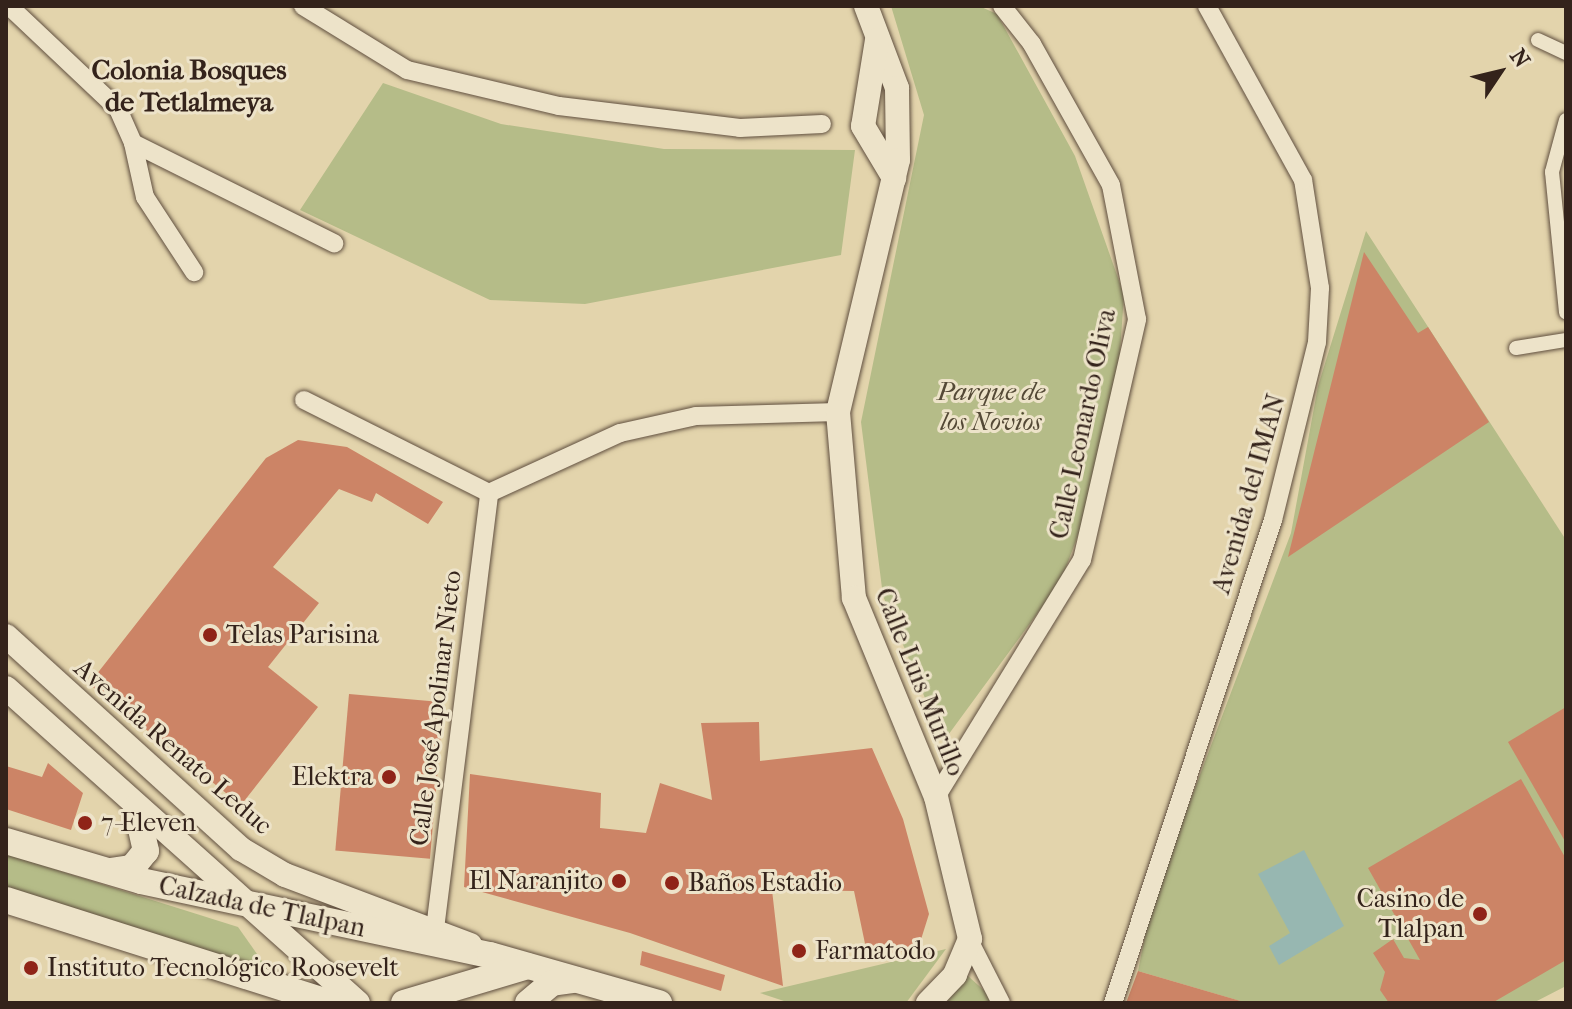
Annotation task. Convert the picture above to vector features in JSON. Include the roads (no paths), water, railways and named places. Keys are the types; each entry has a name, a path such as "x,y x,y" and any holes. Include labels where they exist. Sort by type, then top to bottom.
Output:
{"main road":[{"path":"107,871 132,868 146,851 136,807"},
{"name":"Calzada de Tlalpan","path":"6,841 107,871 255,908 531,965 659,1003"},
{"path":"6,900 331,1003"},
{"path":"404,1003 531,965"},
{"path":"528,1003 552,983 578,980"}],"street":[{"path":"9,6 118,109 133,143 145,197 194,272"},
{"path":"303,6 407,70 559,106 740,128 822,124"},
{"name":"Calle Luis Murillo","path":"866,6 897,88 894,178 838,412 854,598 936,797 971,944"},
{"name":"Calle Leonardo Oliva","path":"936,797 1082,560 1137,319 1111,185 1069,105 1002,6"},
{"name":"Avenida del IMAN","path":"1113,1003 1273,520 1317,342 1320,288 1303,180 1207,6"},
{"name":"Calle Luis Murillo","path":"877,40 863,126 894,178"},
{"path":"1538,40 1566,53"},
{"path":"1566,120 1552,172 1566,312"},
{"path":"133,143 334,243"},
{"path":"1516,348 1566,340"},
{"path":"304,400 489,493 620,433 696,416 838,412"},
{"name":"Calle José Apolinar Nieto","path":"435,929 489,493"},
{"name":"Avenida Renato Leduc","path":"6,636 241,849 285,875 435,929 490,955"},
{"path":"6,688 358,1003"},
{"path":"928,1003 971,944 1001,1003"}],"water":[{"path":"1304,850 1344,926 1279,965 1269,946 1290,933 1258,874"}],"place":[{"name":"Telas Parisina","path":"210,635"},
{"name":"Elektra","path":"389,777"},
{"name":"7-Eleven","path":"85,823"},
{"name":"El Naranjito","path":"619,881"},
{"name":"Baños Estadio","path":"672,883"},
{"name":"Casino de Tlalpan","path":"1480,914"},
{"name":"Farmatodo","path":"799,951"},
{"name":"Instituto Tecnológico Roosevelt","path":"31,968"}],"district":[{"name":"Colonia Bosques de Tetlalmeya","path":"189,86"}],"park label":[{"name":"Parque de los Novios","path":"991,407"}]}
